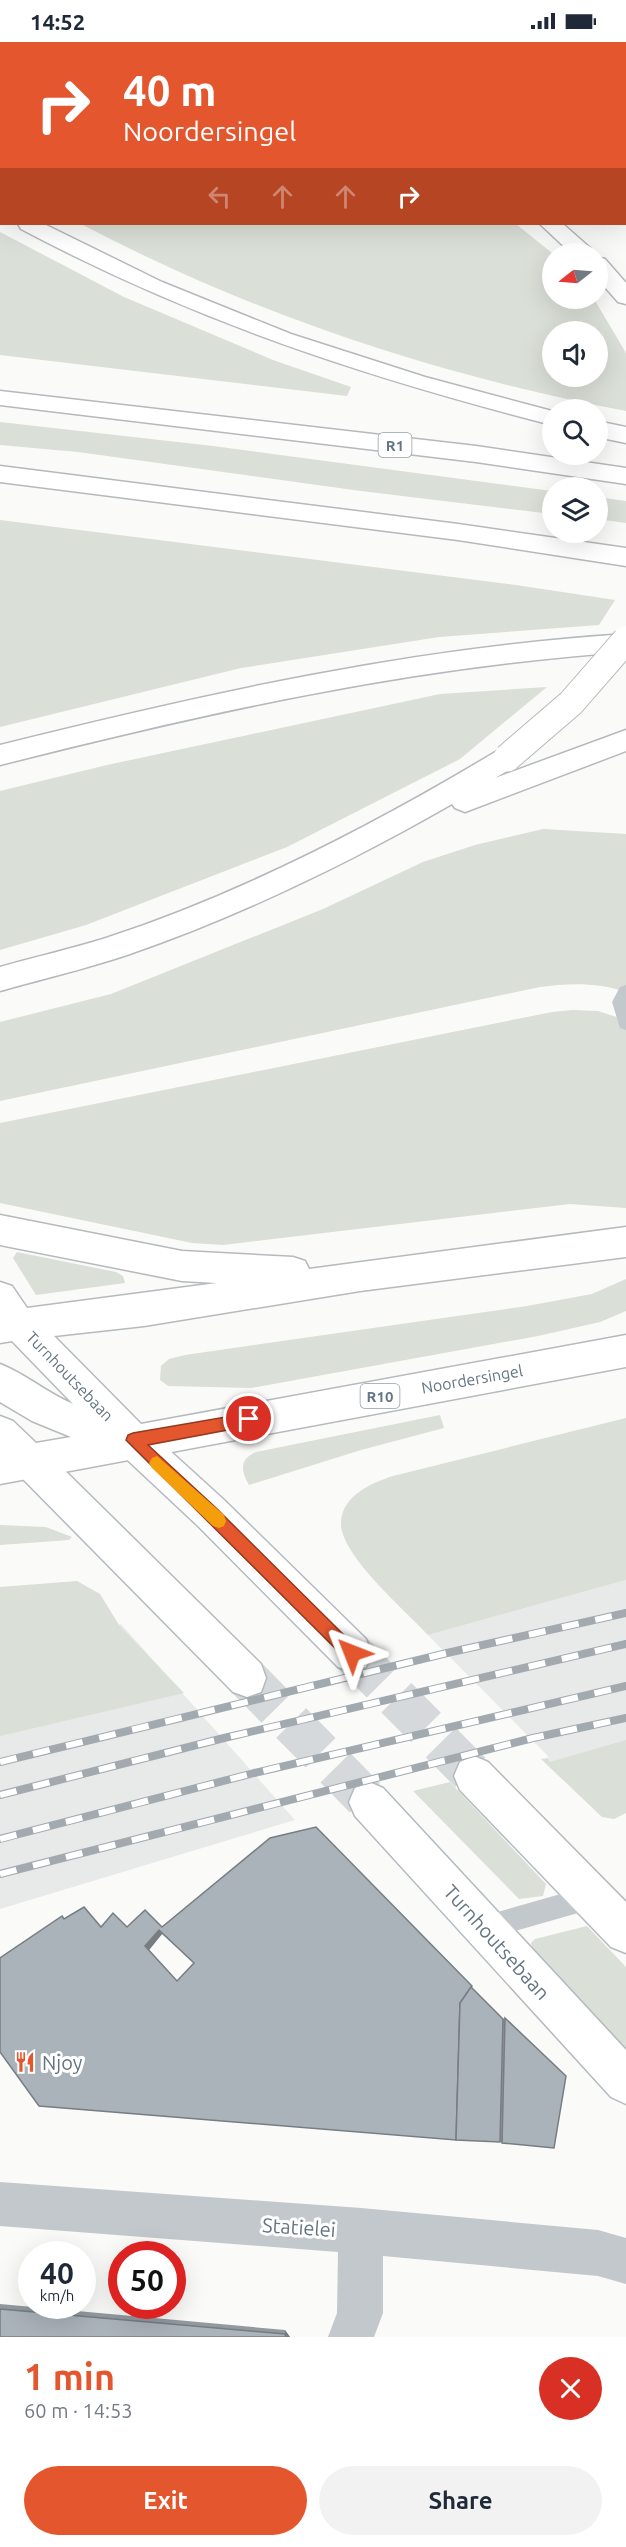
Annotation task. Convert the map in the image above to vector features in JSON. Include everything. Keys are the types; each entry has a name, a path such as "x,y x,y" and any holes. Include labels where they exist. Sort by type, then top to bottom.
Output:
{"main road":[{"path":"31,225 79,251 233,321 379,372 542,415"},
{"path":"552,225 573,243"},
{"path":"608,277 626,297"},
{"name":"R1","path":"0,398 476,454 626,476"},
{"path":"608,431 626,435"},
{"path":"0,474 447,530 626,557"},
{"path":"0,755 283,687 507,652 626,641"},
{"path":"0,979 117,946 224,903 341,850 449,794 507,759 550,724 587,690 626,641"},
{"path":"341,850 626,740"},
{"path":"0,1230 182,1266 360,1276"},
{"path":"10,1326 144,1310 360,1276 626,1242"},
{"name":"Turnhoutsebaan","path":"0,1297 10,1326 210,1512 352,1653"},
{"name":"Noordersingel","path":"16,1465 133,1440 626,1351"},
{"path":"0,1380 37,1405 78,1423 133,1440"},
{"path":"0,1433 16,1465 247,1678"},
{"path":"474,1776 615,1913"},
{"name":"Turnhoutsebaan","path":"369,1802 626,2082"}],"street":[{"name":"Statielei","path":"0,2204 617,2253"},
{"path":"351,2337 360,2313 361,2231"}],"lane":[{"path":"626,992 621,1002 626,1023"},
{"path":"484,1928 615,1913"}],"shaded area":[{"path":"83,225 517,225 542,245 542,309 600,309 607,321 542,321 542,387 608,387 608,323 626,353 626,411 608,407 608,399 566,399 485,380 346,338 211,286"},
{"path":"0,232 124,297 273,360 351,387 347,396 0,355"},
{"path":"0,422 213,446 542,490 542,513 361,491 78,452 0,445"},
{"path":"608,499 626,501 626,523 608,521"},
{"path":"0,520 516,585 615,600 599,625 439,637 241,668 0,727"},
{"path":"547,687 460,759 287,847 86,925 0,950 0,791 107,765 440,694"},
{"path":"543,829 626,834 626,992 605,986 583,984 540,987 0,1101 0,1022 111,994 323,909 423,862 475,845"},
{"path":"598,1011 626,1020 626,1208 570,1204 223,1245 192,1243 0,1203 0,1123 552,1012"},
{"path":"17,1252 116,1272 123,1276 125,1283 36,1295 13,1258"},
{"path":"626,1279 626,1311 600,1322 538,1336 251,1388 168,1386 160,1380 161,1366 169,1359 185,1355 527,1306 592,1294"},
{"path":"440,1415 444,1428 361,1450 249,1485 244,1475 244,1462 256,1452"},
{"path":"626,1418 626,1580 428,1635 362,1566 344,1536 341,1523 347,1505 352,1498 376,1482"},
{"path":"0,1525 46,1527 72,1537 69,1540 0,1545"},
{"path":"626,1580 626,1746 551,1764 547,1755 428,1635"},
{"path":"77,1581 100,1594 119,1625 184,1693 0,1736 0,1587"},
{"path":"121,1624 295,1820 0,1909 0,1656"},
{"path":"626,1740 626,1813 614,1819 602,1817 541,1759 548,1758 550,1762"},
{"path":"450,1782 546,1884 543,1896 519,1899 413,1791"},
{"path":"587,1926 626,1967 626,2050 533,1951 531,1943 535,1939"}],"building":[{"path":"316,1827 472,1986 460,2003 456,2140 39,2106 0,2052 0,1958 62,1916 64,1919 84,1907 101,1927 113,1913 127,1927 145,1910 162,1927 270,1838","holes":["159,1930 194,1963 177,1981 145,1946"]},
{"path":"471,1987 503,2019 500,2142 456,2140 460,2003"},
{"path":"505,2018 566,2076 554,2148 502,2143"},
{"path":"0,2309 18,2311 18,2319 96,2317 285,2334 286,2337 0,2337"}],"tunnel":[{"path":"352,1653 474,1776"},
{"path":"247,1678 369,1802"}],"railway":[{"path":"0,1762 447,1653 626,1613"},
{"path":"0,1795 224,1738 626,1644"},
{"path":"0,1839 254,1773 626,1686"},
{"path":"0,1874 533,1738 626,1718"}],"slow traffic":[{"path":"157,1463 219,1521"}],"place":[{"name":"Njoy","path":"25,2062"}],"route":[{"path":"249,1419 133,1440 210,1512 352,1653"}]}
